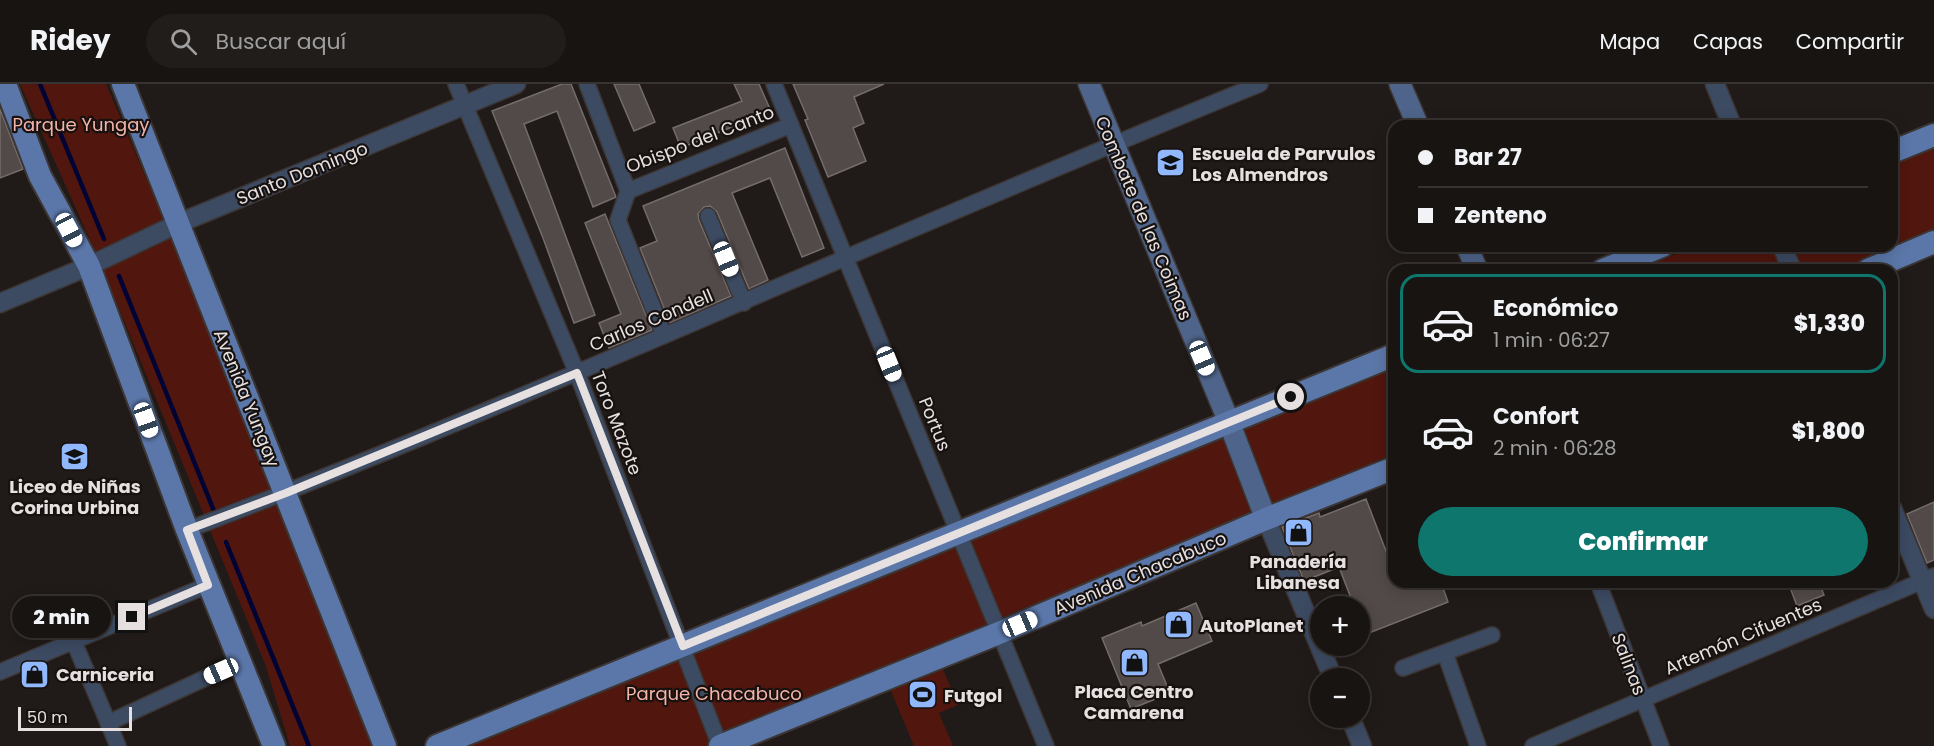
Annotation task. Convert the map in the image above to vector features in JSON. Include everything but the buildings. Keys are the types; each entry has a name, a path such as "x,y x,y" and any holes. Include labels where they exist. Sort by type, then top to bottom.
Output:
{"main road":[{"path":"5,84 40,176 89,266 208,585 274,746"},
{"name":"Avenida Yungay","path":"123,84 385,746"},
{"name":"Combate de las Coimas","path":"1089,84 1229,422 1266,519"},
{"path":"1400,84 1415,120"},
{"path":"1898,150 1934,135"},
{"path":"1882,264 1934,242"},
{"path":"1618,264 1647,252"},
{"path":"437,746 1388,357"},
{"name":"Avenida Chacabuco","path":"720,746 999,633 1266,519 1388,470"}],"street":[{"name":"Toro Mazote","path":"456,84 577,373 720,746"},
{"name":"Santo Domingo","path":"0,303 89,266 177,224 516,84"},
{"name":"Obispo del Canto","path":"587,84 628,191 791,125"},
{"name":"Portus","path":"774,84 1046,746"},
{"name":"Carlos Condell","path":"187,530 286,493 577,373 1113,144 1260,84"},
{"path":"1714,84 1729,120"},
{"path":"628,191 618,220 664,335"},
{"path":"708,216 744,303"},
{"path":"1266,519 1329,668"},
{"path":"1898,520 1928,579 1934,609"},
{"name":"Artemón Cifuentes","path":"1533,746 1928,579"},
{"path":"0,672 208,585"},
{"name":"Salinas","path":"1600,588 1661,746"},
{"path":"1403,668 1492,635"},
{"path":"74,642 118,746"},
{"path":"1445,653 1478,746"},
{"path":"108,723 240,662"},
{"path":"1355,728 1362,746"}],"green space":[{"name":"Parque Yungay","path":"20,84 106,84 209,331 372,746 290,746 265,664 99,260"},
{"path":"1934,146 1934,237 1870,264 1651,264 1680,252 1898,252 1898,161"},
{"name":"Parque Chacabuco","path":"1388,370 1388,456 726,738 706,746 459,746"},
{"name":"Futgol","path":"940,662 958,705 939,713 953,746 914,746 888,684"}],"waterway":[{"path":"40,84 104,239"},
{"path":"119,276 214,511"},
{"path":"226,542 309,746"}],"place":[{"name":"Escuela de Parvulos Los Almendros","path":"1171,163"},
{"name":"Liceo de Niñas Corina Urbina","path":"75,457"},
{"name":"Panadería Libanesa","path":"1298,532"},
{"name":"AutoPlanet","path":"1179,625"},
{"name":"Placa Centro Camarena","path":"1134,662"},
{"name":"Carniceria","path":"35,674"},
{"name":"Futgol","path":"923,695"}],"route":[{"path":"132,617 208,585 187,530 286,493 577,373 683,646 1291,397"}]}
